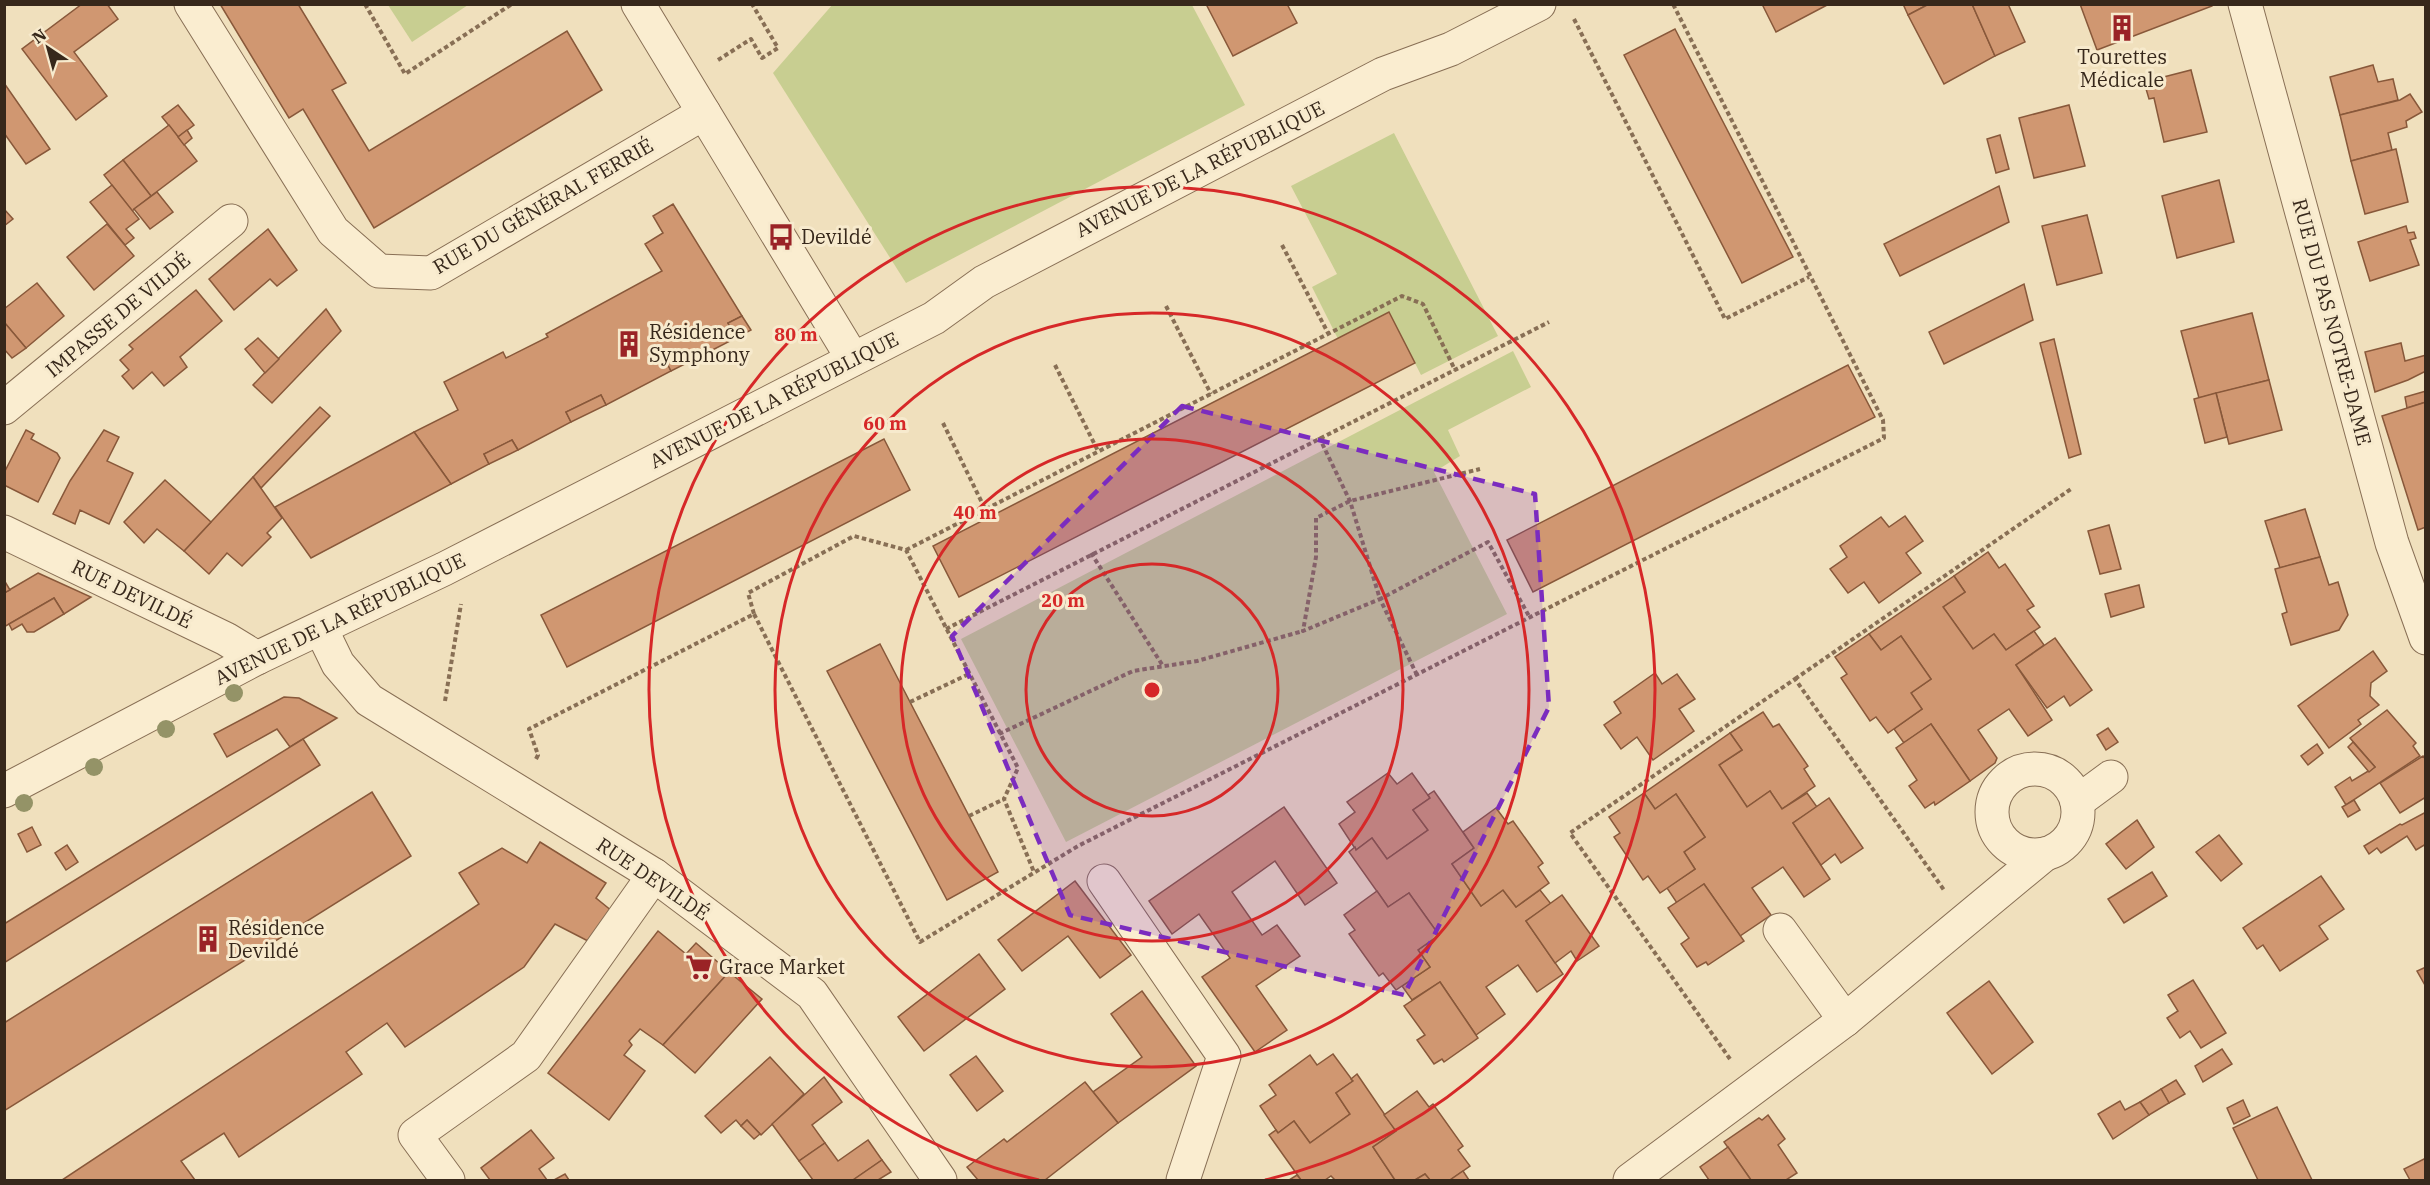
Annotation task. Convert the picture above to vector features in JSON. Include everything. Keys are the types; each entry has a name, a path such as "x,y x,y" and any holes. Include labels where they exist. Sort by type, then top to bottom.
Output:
{"street":[{"name":"RUE DU GÉNÉRAL FERRIÉ","path":"191,4 333,231 379,271 431,273 704,113"},
{"path":"638,4 853,359"},
{"name":"AVENUE DE LA RÉPUBLIQUE","path":"4,791 257,658 444,569 934,318 984,282 1383,74 1451,49 1539,4"},
{"name":"RUE DU PAS NOTRE-DAME","path":"2246,4 2392,543 2426,638"},
{"name":"IMPASSE DE VILDÉ","path":"4,408 231,221"},
{"name":"RUE DEVILDÉ","path":"4,532 226,639 257,658"},
{"name":"RUE DEVILDÉ","path":"321,629 338,664 369,700 654,875 812,994 940,1180"},
{"path":"1630,1180 1845,1020 2045,854 2068,840 2075,829 2078,815 2077,802 2071,789 2061,778 2049,771 2034,769 2020,771 2008,779 1999,790 1993,803 1992,818 1996,831 2005,843 2017,851 2031,855 2045,854"},
{"path":"2077,802 2111,777"},
{"path":"447,1180 415,1135 526,1056 654,875"},
{"path":"1104,881 1224,1056 1183,1180"},
{"path":"1780,930 1845,1020"}],"path":[{"path":"365,4 405,74 512,4"},
{"path":"684,80 751,39 762,58 778,48 752,4"},
{"path":"1455,370 1423,304 1402,296 906,550 854,536 748,593 754,614 920,942 1078,846 1884,438 1883,420 1809,277 1674,4"},
{"path":"1572,15 1725,319 1809,277"},
{"path":"1282,245 1328,333"},
{"path":"1166,306 1211,394"},
{"path":"946,629 1091,553 1549,322"},
{"path":"1054,365 1098,452"},
{"path":"943,423 989,517"},
{"path":"1319,437 1350,501 1380,599 1417,675"},
{"path":"1303,631 1316,557 1316,518 1350,501 1480,469"},
{"path":"1751,1089 1570,833 2071,489"},
{"path":"999,734 1133,671 1197,661 1303,631 1380,599 1488,542 1530,618"},
{"path":"906,550 1018,768 1004,799 969,816"},
{"path":"1091,553 1163,666"},
{"path":"444,569 462,604 445,705"},
{"path":"514,788 538,754 529,729 754,614"},
{"path":"910,702 969,674"},
{"path":"1795,679 1965,920"},
{"path":"1004,799 1034,872"}],"highlighted area":[{"path":"1182,406 1535,494 1549,707 1404,995 1070,915 952,636"}],"green space":[{"path":"833,4 1192,5 1245,105 906,283 773,73"},
{"path":"388,5 468,5 412,42"},
{"path":"1394,133 1498,336 1421,375 1389,312 1338,339 1312,287 1337,274 1291,186"},
{"path":"1513,351 1531,387 1448,430 1460,456 1434,472 1507,614 1066,842 961,639"}],"building":[{"path":"82,4 107,4 118,19 74,52 107,96 76,120 22,49"},
{"path":"220,4 298,4 346,83 332,90 369,151 567,31 602,90 374,228 303,109 289,118"},
{"path":"1206,4 1287,4 1297,23 1233,56"},
{"path":"1762,4 1829,4 1776,32"},
{"path":"1903,4 1929,4 1908,15"},
{"path":"1929,4 1972,4 1995,56 1944,84 1908,15"},
{"path":"1972,4 2008,4 2025,42 1995,56"},
{"name":"Tourettes Médicale","path":"2080,4 2212,4 2212,6 2097,50"},
{"path":"1675,29 1793,257 1742,283 1624,55"},
{"path":"2373,65 2378,82 2393,79 2398,100 2340,115 2330,77"},
{"path":"2191,70 2207,132 2164,142 2154,98 2149,99 2144,82"},
{"path":"4,83 50,149 26,164 4,133"},
{"path":"2410,94 2422,112 2406,121 2407,127 2388,133 2392,150 2351,161 2340,115 2400,100"},
{"path":"178,105 194,125 178,137 162,117"},
{"path":"2069,105 2085,166 2034,178 2019,118"},
{"path":"169,125 197,161 151,196 123,160"},
{"path":"187,130 192,138 184,145 178,137"},
{"path":"2000,135 2009,169 1996,173 1987,139"},
{"path":"2396,149 2408,202 2365,214 2351,161"},
{"path":"123,160 151,196 132,211 104,175"},
{"path":"2219,180 2234,242 2177,258 2162,196"},
{"path":"112,185 139,219 126,229 134,238 125,245 90,202"},
{"path":"1999,186 2009,222 1900,276 1884,244"},
{"path":"157,192 173,212 150,229 134,209"},
{"name":"Résidence Symphony","path":"673,204 742,316 728,323 736,338 691,361 686,351 666,361 671,371 606,405 601,395 566,412 571,422 518,450 512,440 484,454 489,464 451,484 414,432 458,410 444,382 503,352 506,358 548,337 546,334 662,271 645,244 663,233 653,216"},
{"path":"4,209 13,219 4,226"},
{"path":"2087,215 2102,273 2057,285 2042,226"},
{"path":"107,224 134,256 94,290 67,257"},
{"path":"2406,226 2408,233 2414,232 2416,238 2410,240 2419,265 2370,281 2358,242"},
{"path":"268,229 297,270 277,286 270,279 234,310 209,279"},
{"path":"37,283 64,316 26,348 4,322 4,309"},
{"path":"2024,284 2033,320 1944,364 1929,332"},
{"path":"196,290 222,321 180,357 187,367 164,386 152,372 133,389 122,376 129,370 120,360 133,349 129,345"},
{"path":"326,309 341,331 272,403 253,385"},
{"path":"1389,312 1415,363 959,597 933,546"},
{"path":"2252,313 2269,380 2199,398 2181,331"},
{"path":"742,316 751,330 736,338 728,323"},
{"path":"4,322 26,348 12,358 4,349"},
{"path":"258,338 279,359 265,373 245,349"},
{"path":"2054,339 2081,454 2069,458 2040,343"},
{"path":"2401,343 2405,361 2426,355 2426,371 2375,392 2365,352"},
{"path":"686,351 691,361 671,371 666,361"},
{"path":"1848,365 1875,417 1533,592 1507,540"},
{"path":"2269,380 2282,430 2229,444 2216,393"},
{"path":"2426,391 2426,402 2407,408 2405,397"},
{"path":"2216,393 2227,437 2205,443 2194,399"},
{"path":"601,395 606,405 571,422 566,412"},
{"path":"2426,402 2426,527 2418,530 2382,416"},
{"path":"320,407 330,416 261,488 253,477"},
{"path":"26,430 34,434 31,439 57,453 60,458 38,502 4,485 4,473"},
{"path":"104,430 119,437 107,461 133,473 109,524 80,510 75,524 53,514 70,481"},
{"path":"414,432 451,484 311,558 275,507"},
{"path":"884,439 910,490 567,667 541,615"},
{"path":"512,440 518,450 489,464 484,454"},
{"path":"253,477 282,518 267,533 271,537 242,566 227,553 209,574 184,551"},
{"path":"165,480 211,522 184,551 157,529 144,543 124,522"},
{"path":"2305,509 2320,557 2280,568 2265,521"},
{"path":"1905,516 1923,541 1906,553 1921,573 1879,603 1864,582 1848,593 1830,569 1847,557 1840,546 1881,517 1889,527"},
{"path":"2109,525 2121,569 2100,574 2088,531"},
{"path":"1988,552 1999,568 2005,564 2034,606 2027,610 2040,627 2006,650 1994,634 1973,649 1943,607 1965,592 1954,576"},
{"path":"2320,557 2329,585 2338,582 2348,615 2339,630 2291,645 2282,614 2287,612 2275,569"},
{"path":"38,573 91,597 64,614 54,598 4,627 4,593"},
{"path":"1954,576 1965,592 1943,607 1973,649 1994,634 2006,650 2034,631 2044,645 2016,665 2052,720 2028,736 2009,709 1978,730 1997,758 1995,763 1970,781 1931,724 1904,743 1894,729 1922,709 1911,693 1931,679 1901,636 1881,650 1869,634"},
{"path":"4,580 10,590 4,593"},
{"path":"2139,585 2144,607 2111,617 2105,594"},
{"path":"54,598 64,614 34,632 27,632 22,624 12,630 9,624"},
{"path":"1869,634 1881,650 1901,636 1931,679 1911,693 1922,709 1888,733 1876,717 1870,721 1841,678 1847,674 1835,657"},
{"path":"2055,638 2092,690 2070,706 2064,696 2047,708 2016,665"},
{"path":"880,644 998,872 947,900 827,671"},
{"path":"2373,651 2387,671 2371,683 2370,696 2379,705 2358,720 2361,724 2329,748 2298,706"},
{"path":"1655,673 1662,684 1677,674 1695,699 1679,709 1694,731 1653,760 1637,737 1621,749 1604,725 1621,713 1614,702"},
{"path":"284,697 299,698 337,718 290,747 277,729 227,757 214,734"},
{"path":"2387,710 2416,743 2413,746 2420,756 2346,805 2335,787 2350,777 2352,781 2375,767 2350,738"},
{"path":"1763,712 1773,727 1779,724 1808,766 1804,769 1815,786 1782,809 1770,791 1747,807 1719,765 1742,750 1730,733"},
{"path":"1931,724 1970,781 1935,805 1934,802 1925,808 1909,786 1917,780 1896,748"},
{"path":"2108,728 2118,742 2106,750 2097,735"},
{"path":"1730,733 1742,750 1719,765 1747,807 1770,791 1782,809 1807,793 1817,807 1793,823 1830,879 1804,897 1783,867 1752,888 1771,915 1740,936 1704,884 1677,903 1667,888 1695,869 1684,852 1705,837 1676,794 1655,809 1644,793"},
{"path":"303,739 320,765 4,963 4,924"},
{"path":"2353,742 2375,767 2369,772 2348,747"},
{"path":"2317,744 2323,753 2308,765 2301,756"},
{"path":"2423,756 2426,760 2426,797 2400,813 2380,783"},
{"path":"1388,773 1397,784 1412,773 1430,798 1413,810 1428,830 1387,859 1372,838 1356,850 1339,824 1355,812 1347,802"},
{"path":"1434,791 1474,848 1452,864 1481,906 1503,890 1516,907 1540,890 1551,904 1526,921 1563,974 1537,992 1518,965 1486,987 1505,1014 1476,1035 1440,982 1412,1000 1402,986 1430,967 1418,950 1439,935 1409,893 1388,907 1349,852 1355,847 1356,850 1372,838 1387,859 1428,830 1413,810 1430,798 1428,795"},
{"name":"Résidence Devildé","path":"372,792 411,856 4,1111 4,1023"},
{"path":"1644,793 1655,809 1676,794 1705,837 1684,852 1695,869 1660,893 1648,876 1643,880 1614,837 1620,833 1609,817"},
{"path":"1829,798 1863,848 1841,863 1835,854 1821,865 1793,823"},
{"path":"2354,800 2360,810 2348,817 2342,807"},
{"path":"1284,807 1337,883 1305,905 1275,861 1232,892 1262,935 1277,925 1300,956 1256,986 1287,1030 1255,1052 1202,977 1230,958 1199,914 1172,934 1149,901"},
{"path":"1496,808 1508,824 1513,821 1543,863 1538,867 1549,883 1516,907 1503,890 1481,906 1452,864 1474,848 1463,832"},
{"path":"2426,812 2426,844 2416,850 2407,836 2381,853 2377,848 2369,854 2364,846 2400,824"},
{"path":"2137,820 2154,847 2126,869 2106,844"},
{"path":"32,827 41,845 27,852 18,834"},
{"path":"2219,835 2242,864 2221,881 2196,852"},
{"path":"540,842 606,883 596,898 612,911 588,941 555,924 524,967 405,1047 387,1023 346,1052 362,1074 239,1157 224,1133 181,1161 195,1180 62,1180 479,904 459,873 502,848 527,863"},
{"path":"67,845 78,862 66,870 55,853"},
{"path":"2152,872 2167,896 2124,923 2108,899"},
{"path":"2321,876 2344,909 2319,926 2328,939 2280,971 2263,945 2257,949 2243,928"},
{"path":"1075,881 1131,955 1100,978 1068,936 1022,971 998,940"},
{"path":"1704,884 1744,941 1708,965 1706,962 1697,967 1681,944 1689,938 1668,908"},
{"path":"1377,891 1388,907 1409,893 1439,935 1418,950 1430,967 1396,990 1383,973 1379,976 1349,934 1355,930 1344,915"},
{"path":"1562,895 1599,946 1577,961 1571,951 1555,963 1526,921"},
{"path":"658,931 686,954 696,943 729,972 663,1045 640,1029 629,1041 632,1045 624,1055 645,1071 609,1120 548,1073"},
{"path":"979,954 1005,989 924,1051 898,1017"},
{"path":"2426,967 2426,987 2417,971"},
{"path":"729,972 762,999 695,1073 663,1045"},
{"path":"2193,980 2226,1033 2201,1048 2190,1031 2180,1038 2167,1018 2178,1011 2168,995"},
{"path":"1989,981 2033,1042 1992,1074 1947,1013"},
{"path":"1440,982 1478,1038 1444,1062 1442,1059 1434,1064 1417,1040 1425,1035 1404,1006"},
{"path":"1142,991 1196,1066 1118,1123 1093,1092 1142,1057 1111,1014"},
{"path":"2222,1049 2232,1064 2203,1082 2195,1066"},
{"path":"1333,1054 1353,1081 1336,1093 1350,1114 1310,1143 1294,1121 1278,1133 1260,1106 1276,1095 1269,1085 1310,1055 1317,1065"},
{"path":"976,1056 1003,1091 977,1111 950,1075"},
{"path":"770,1057 804,1094 761,1135 747,1120 741,1126 736,1120 721,1133 705,1116"},
{"path":"1357,1074 1396,1131 1373,1147 1395,1180 1335,1180 1331,1176 1325,1180 1301,1180 1269,1135 1276,1130 1278,1133 1294,1121 1310,1143 1350,1114 1336,1093 1353,1081 1351,1079"},
{"path":"824,1077 842,1102 812,1125 825,1143 799,1161 772,1124"},
{"path":"2176,1080 2185,1094 2169,1103 2161,1089"},
{"path":"1085,1082 1118,1123 1045,1180 978,1180 967,1167 1004,1139 1007,1142"},
{"path":"2161,1089 2169,1103 2149,1115 2140,1102"},
{"path":"1417,1091 1429,1107 1433,1104 1463,1146 1458,1150 1470,1166 1450,1180 1430,1180 1425,1174 1415,1180 1395,1180 1373,1147 1396,1131 1384,1115"},
{"path":"2243,1100 2250,1116 2234,1124 2227,1108"},
{"path":"2120,1101 2125,1110 2140,1102 2149,1115 2113,1139 2098,1114"},
{"path":"2277,1107 2312,1180 2258,1180 2233,1128"},
{"path":"1768,1115 1785,1139 1778,1145 1797,1173 1786,1180 1751,1180 1724,1142 1759,1118 1762,1120"},
{"path":"747,1120 760,1134 754,1139 741,1126"},
{"path":"531,1130 554,1158 539,1169 547,1180 490,1180 481,1168"},
{"path":"868,1140 882,1160 853,1180 813,1180 799,1161 825,1143 838,1161"},
{"path":"1728,1147 1751,1180 1709,1180 1700,1167"},
{"path":"2426,1158 2426,1180 2410,1180 2404,1169"},
{"path":"882,1160 891,1172 878,1180 853,1180"},
{"path":"1463,1171 1469,1180 1450,1180"},
{"path":"565,1174 569,1180 554,1180"},
{"path":"1425,1174 1430,1180 1415,1180"},
{"path":"1297,1175 1301,1180 1289,1180"}],"place":[{"name":"Tourettes Médicale","path":"2122,28"},
{"name":"Devildé","path":"781,237"},
{"name":"Résidence Symphony","path":"629,344"},
{"name":"Résidence Devildé","path":"208,939"},
{"name":"Grace Market","path":"699,967"}]}
